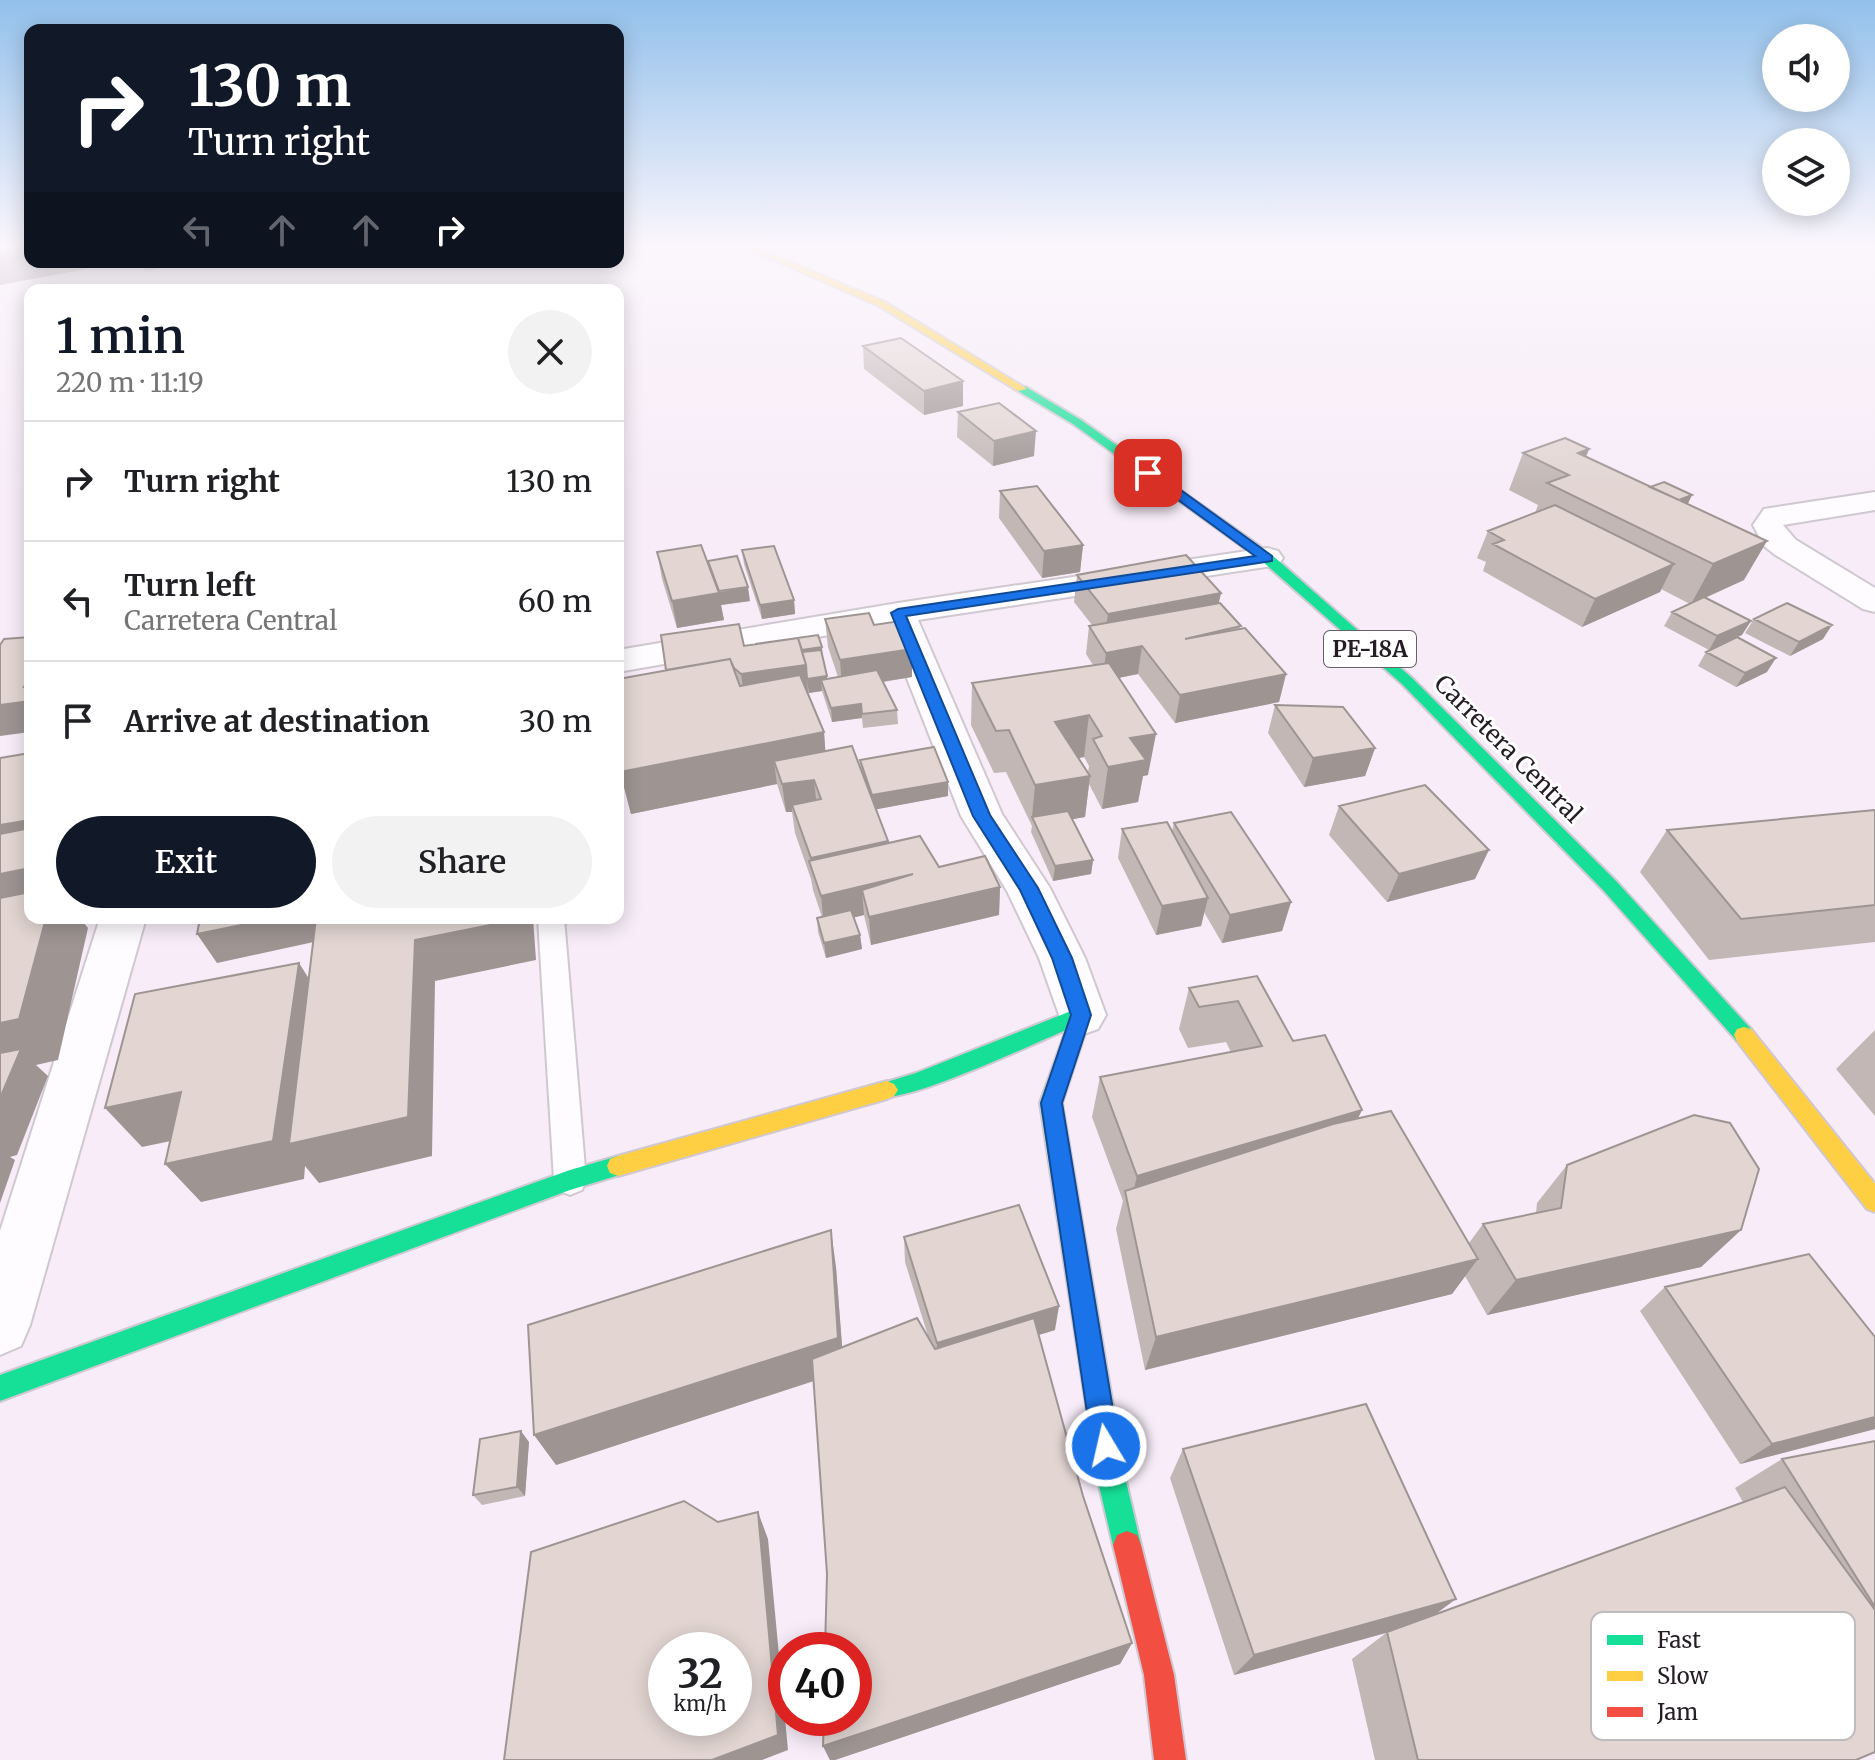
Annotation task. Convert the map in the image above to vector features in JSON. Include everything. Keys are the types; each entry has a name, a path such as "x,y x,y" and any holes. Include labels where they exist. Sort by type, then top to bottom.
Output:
{"main road":[{"name":"Carretera Central","path":"921,327 1077,422 1267,558 1407,681 1610,886 1763,1056 1875,1202"},
{"path":"0,1388 570,1180 919,1081 1081,1015"},
{"path":"1081,1015 1051,1103 1111,1477 1159,1675 1170,1760"}],"street":[{"path":"1875,501 1775,515 1768,525 1785,547 1875,602"},
{"path":"624,660 898,613 1267,558"},
{"path":"898,613 982,816 1028,888 1062,958 1081,1015"},
{"path":"0,1325 121,924"}],"lane":[{"path":"551,924 570,1180"}],"building":[{"path":"901,338 963,381 924,391 863,346"},
{"path":"999,403 1036,431 994,441 958,412"},
{"path":"1565,438 1589,449 1578,453 1767,541 1713,564 1547,483 1569,475 1523,453"},
{"path":"1664,482 1692,495 1679,500 1650,487"},
{"path":"1037,486 1083,545 1044,551 1000,491"},
{"path":"1555,505 1674,564 1595,599 1493,544 1504,540 1488,531"},
{"path":"701,545 719,593 672,601 657,552"},
{"path":"774,546 794,600 760,605 742,550"},
{"path":"1186,555 1221,593 1108,614 1077,575"},
{"path":"737,556 748,587 719,591 708,561"},
{"path":"1704,597 1751,621 1717,636 1672,612"},
{"path":"1220,603 1241,626 1185,639 1245,628 1286,674 1180,695 1142,646 1106,653 1089,626"},
{"path":"1787,603 1832,625 1799,642 1754,619"},
{"path":"869,613 874,625 900,621 912,649 840,660 825,619"},
{"path":"739,624 744,646 798,638 806,665 741,674 730,659 666,670 661,635"},
{"path":"818,635 822,647 802,650 798,638 755,644"},
{"path":"24,637 24,702 0,705 0,645 4,639"},
{"path":"1737,637 1776,658 1745,673 1706,652"},
{"path":"821,650 827,676 807,679 802,652"},
{"path":"730,659 740,686 800,675 824,732 624,771 624,678"},
{"path":"1109,663 1156,734 1130,738 1146,760 1108,767 1093,739 1102,736 1089,715 1055,722 1090,776 1035,785 1009,730 996,731 972,683"},
{"path":"877,670 897,710 862,714 861,704 831,708 821,680"},
{"path":"1275,705 1343,707 1375,748 1313,758"},
{"path":"852,746 888,841 811,858 792,805 821,799 814,780 782,784 774,761"},
{"path":"934,747 948,782 872,795 860,760"},
{"path":"24,754 24,821 0,825 0,758"},
{"path":"1425,785 1489,850 1399,874 1339,806"},
{"path":"1875,810 1875,905 1741,919 1667,830"},
{"path":"1068,811 1093,860 1055,866 1032,817"},
{"path":"1231,812 1291,902 1230,915 1174,823"},
{"path":"1167,822 1208,898 1162,906 1122,829"},
{"path":"24,829 24,869 0,874 0,834"},
{"path":"920,836 939,867 985,856 1000,887 869,917 862,890 913,874 821,896 809,861"},
{"path":"24,893 24,924 44,924 19,1019 0,1023 0,898"},
{"path":"851,910 860,935 824,943 817,918"},
{"path":"199,924 246,924 197,934"},
{"path":"315,924 495,924 415,940 408,1117 289,1144"},
{"path":"299,963 273,1141 165,1164 181,1092 105,1108 135,994"},
{"path":"1257,976 1293,1041 1325,1035 1362,1110 1137,1176 1100,1077 1262,1046 1238,1001 1199,1007 1189,988"},
{"path":"21,1049 0,1098 0,1053"},
{"path":"1391,1111 1478,1259 1156,1337 1125,1191 1333,1124"},
{"path":"1694,1115 1730,1123 1759,1169 1741,1230 1516,1280 1483,1224 1561,1208 1567,1165"},
{"path":"1019,1205 1059,1306 937,1343 904,1237"},
{"path":"831,1230 838,1338 534,1435 528,1325"},
{"path":"1809,1254 1875,1337 1875,1417 1772,1444 1665,1287"},
{"path":"917,1318 935,1349 1034,1318 1083,1496 1132,1643 872,1730 872,1632 825,1632 827,1574 812,1359"},
{"path":"1366,1404 1456,1599 1254,1655 1183,1449"},
{"path":"521,1431 517,1487 473,1495 480,1439"},
{"path":"1875,1441 1875,1607 1782,1459"},
{"path":"1785,1487 1875,1610 1875,1752 1856,1760 1418,1760 1387,1632"},
{"path":"684,1501 718,1522 758,1512 769,1632 768,1736 775,1736 712,1760 504,1760 531,1552"},
{"path":"823,1736 853,1736 823,1746"}],"traffic: fast":[{"path":"1022,389 1077,422 1267,558 1407,681 1610,886 1744,1035"},
{"path":"887,1090 919,1081 1081,1015 1051,1103 1111,1477 1127,1545"},
{"path":"0,1388 570,1180 618,1166"}],"traffic: slow":[{"path":"920,327 1022,389"},
{"path":"1744,1035 1875,1202"},
{"path":"618,1166 887,1090"}],"traffic: jam":[{"path":"1127,1545 1159,1675 1170,1760"}],"route":[{"path":"1106,1446 1051,1103 1081,1015 1062,958 1028,888 982,816 898,613 1267,558 1148,473"}]}
